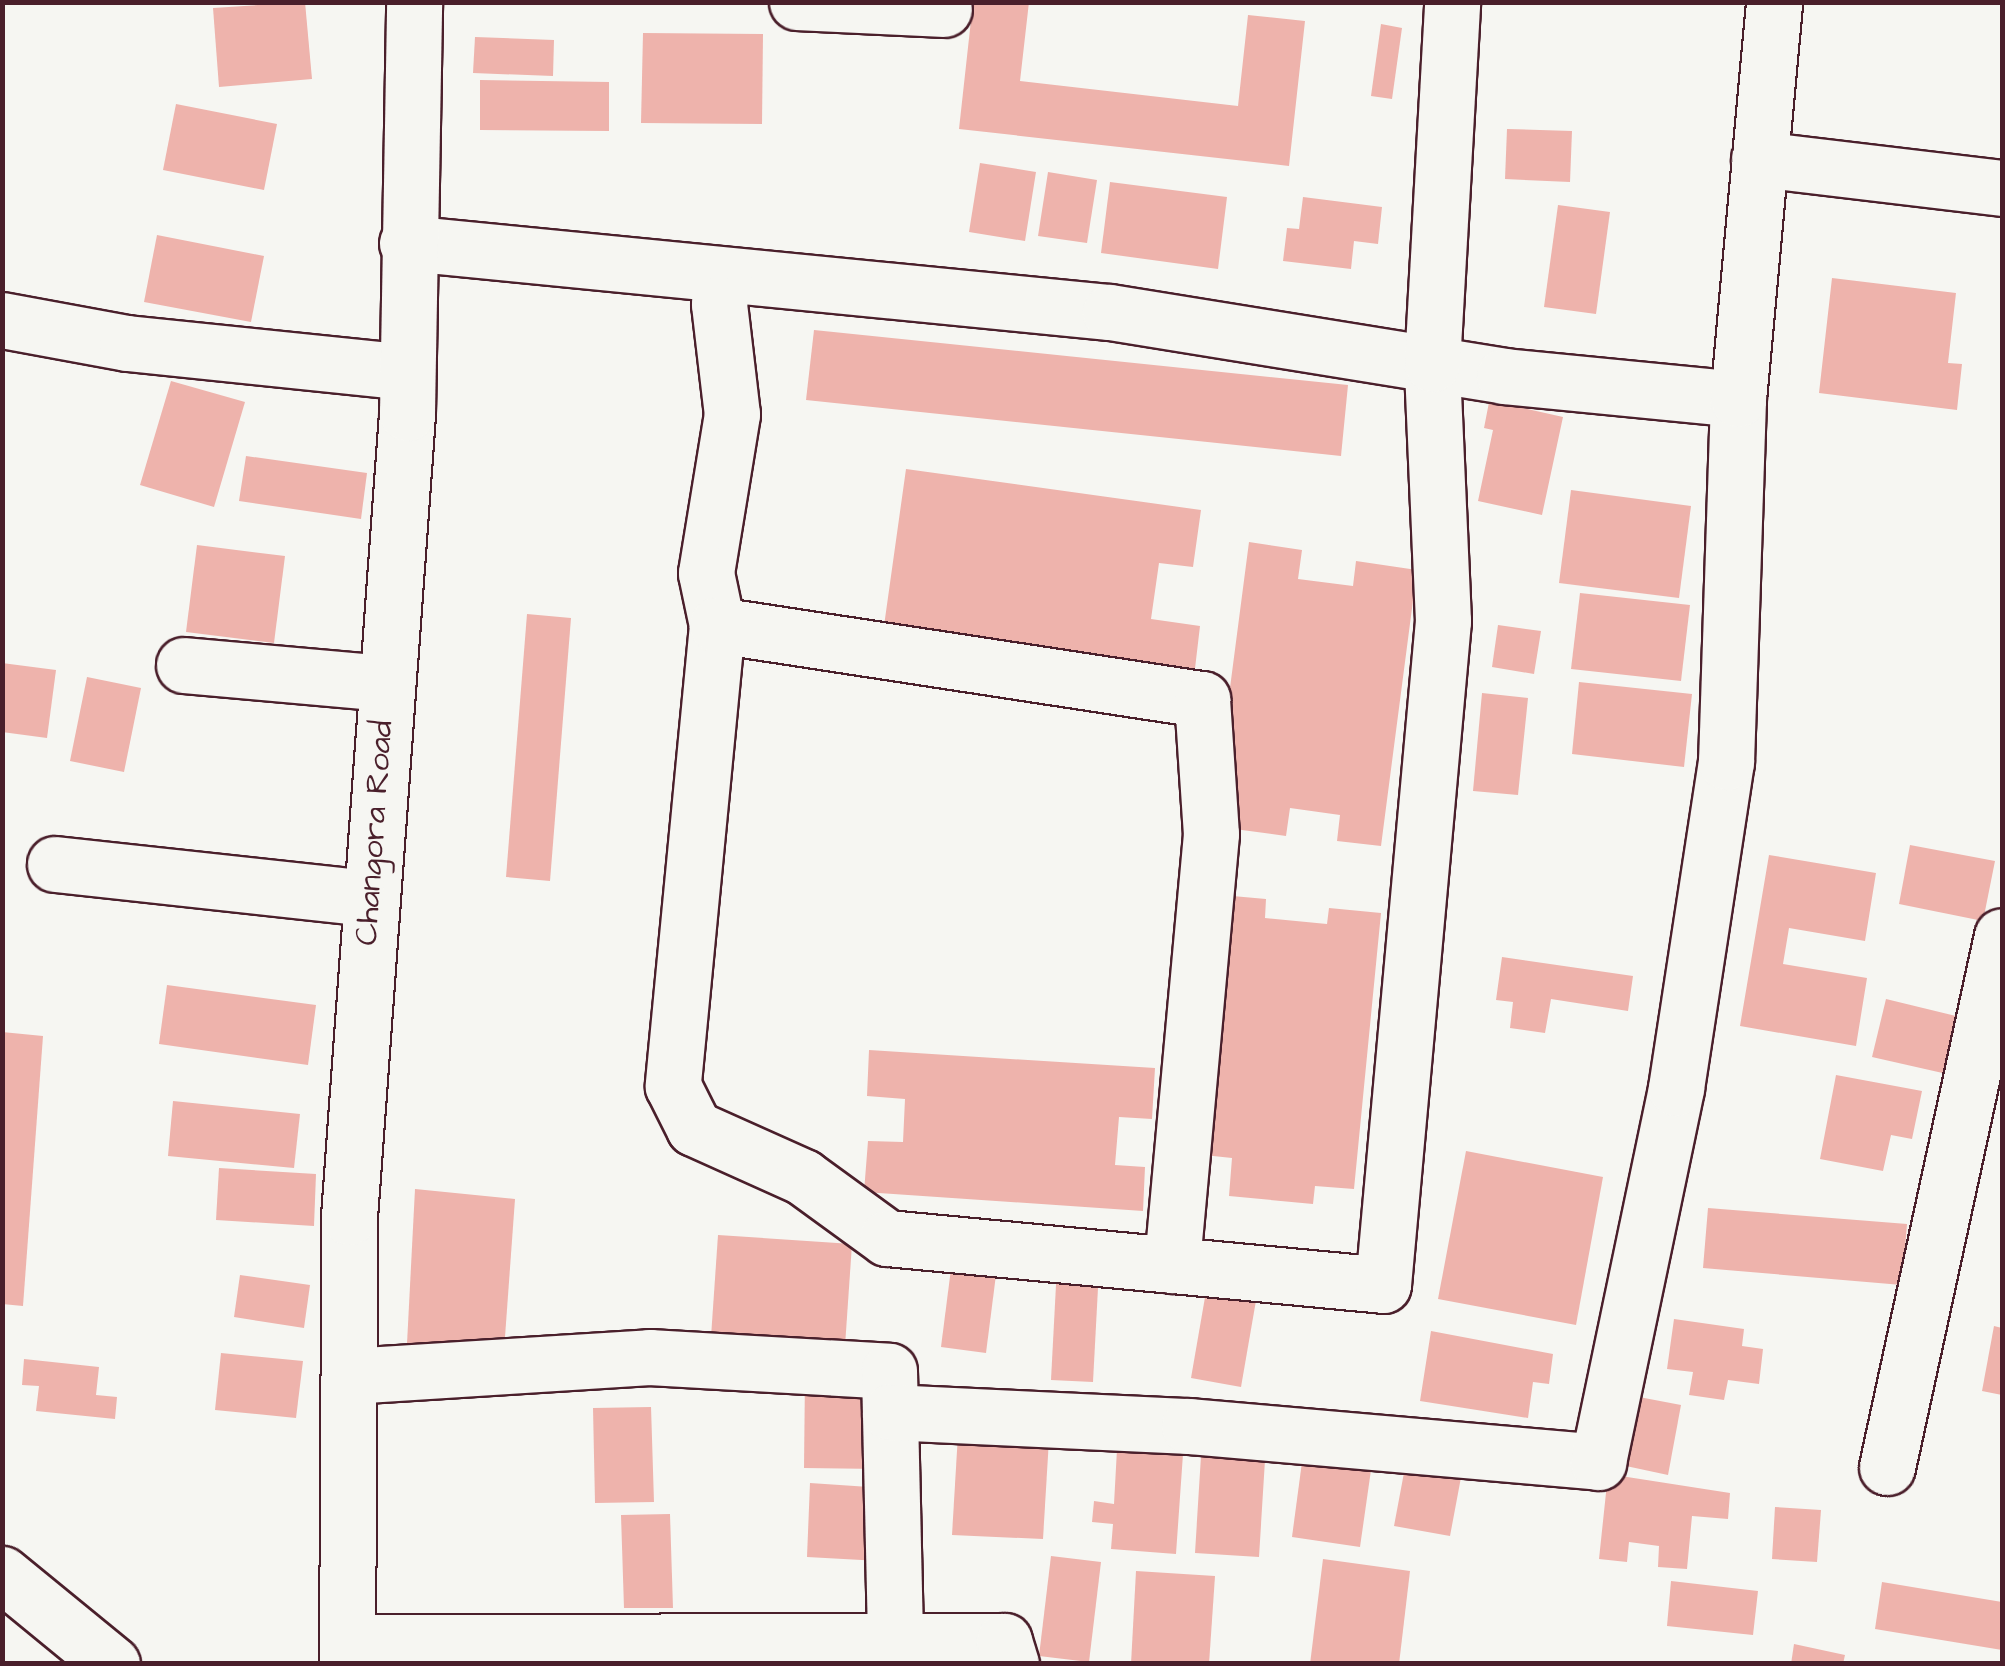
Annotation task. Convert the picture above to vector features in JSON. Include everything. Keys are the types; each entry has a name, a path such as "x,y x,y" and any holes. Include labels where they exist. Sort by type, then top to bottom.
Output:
{"street":[{"name":"Changora Road","path":"347,1653 349,1217 407,372 414,2"},
{"path":"797,2 944,9"},
{"path":"724,275 719,304 732,414 706,573 717,625 673,1086 694,1128 802,1177 886,1238 1383,1285 1443,621 1432,364 1452,2"},
{"path":"890,1412 1189,1426 1598,1462 1676,1088 1726,762 1738,398 1774,2"},
{"path":"1759,159 2002,188"},
{"path":"407,244 1110,312 1432,364 1738,398"},
{"path":"2,320 127,344 407,372"},
{"path":"717,625 1202,699 1211,834 1172,1265"},
{"path":"184,665 387,684"},
{"path":"55,864 369,898"},
{"path":"1887,1466 1993,1021 2002,936"},
{"path":"349,1376 649,1357 889,1370 894,1641"},
{"path":"2,1574 112,1664"},
{"path":"347,1653 1004,1641 1011,1664"}],"building":[{"path":"305,2 312,79 219,87 213,8"},
{"path":"973,2 1029,2 1020,81 1238,106 1248,15 1305,21 1289,166 959,129"},
{"path":"1381,24 1402,28 1392,99 1371,96"},
{"path":"643,33 763,34 762,124 641,123"},
{"path":"475,37 554,40 553,76 473,73"},
{"path":"480,80 609,82 609,131 480,130"},
{"path":"176,104 277,124 264,190 163,170"},
{"path":"1507,129 1572,131 1570,182 1505,179"},
{"path":"980,163 1036,172 1025,241 969,232"},
{"path":"1048,172 1097,180 1087,243 1038,236"},
{"path":"1110,182 1227,197 1218,269 1101,253"},
{"path":"1303,197 1382,207 1378,244 1354,241 1351,269 1283,261 1287,228 1299,229"},
{"path":"1558,205 1610,212 1596,314 1544,307"},
{"path":"157,235 264,256 251,322 144,302"},
{"path":"1832,278 1956,293 1948,363 1962,364 1957,410 1819,393"},
{"path":"814,330 1348,385 1341,456 806,400"},
{"path":"171,381 245,402 214,507 140,485"},
{"path":"1491,392 1519,397 1518,407 1563,417 1542,515 1478,501 1493,430 1484,428"},
{"path":"246,456 367,473 361,519 239,501"},
{"path":"906,469 1201,510 1193,567 1159,563 1151,619 1200,626 1194,677 883,633"},
{"path":"1571,490 1691,506 1679,598 1559,583"},
{"path":"1249,542 1302,550 1298,579 1353,586 1356,561 1417,570 1381,846 1337,841 1340,815 1290,808 1286,836 1212,826"},
{"path":"197,545 285,556 274,643 186,632"},
{"path":"1580,593 1690,605 1681,681 1571,669"},
{"path":"527,614 571,618 550,881 506,877"},
{"path":"1498,625 1541,631 1534,674 1492,667"},
{"path":"2,663 56,670 47,738 2,732"},
{"path":"87,677 141,688 124,772 70,761"},
{"path":"1579,682 1692,694 1684,767 1572,754"},
{"path":"1482,693 1528,698 1518,795 1473,791"},
{"path":"1910,845 1995,861 1983,921 1899,904"},
{"path":"1769,855 1876,873 1865,941 1789,928 1783,964 1867,978 1856,1046 1740,1026"},
{"path":"1210,894 1266,899 1265,918 1327,924 1329,908 1381,913 1354,1189 1315,1186 1313,1204 1229,1196 1232,1158 1185,1153"},
{"path":"1502,957 1633,976 1628,1011 1551,999 1545,1033 1510,1028 1513,1002 1496,1000"},
{"path":"167,985 316,1005 308,1065 159,1044"},
{"path":"1886,999 1960,1017 1947,1074 1872,1057"},
{"path":"2,1032 43,1036 23,1306 2,1304"},
{"path":"869,1050 1155,1068 1152,1119 1119,1117 1115,1165 1145,1167 1143,1211 864,1192 868,1141 903,1142 905,1099 867,1096"},
{"path":"1836,1075 1922,1091 1912,1139 1891,1135 1883,1171 1820,1159"},
{"path":"173,1101 300,1114 294,1168 168,1156"},
{"path":"1466,1151 1603,1177 1576,1325 1438,1299"},
{"path":"219,1168 316,1174 314,1226 216,1220"},
{"path":"415,1189 515,1199 505,1337 407,1344"},
{"path":"1708,1208 1907,1224 1902,1285 1703,1268"},
{"path":"718,1235 852,1244 845,1346 711,1337"},
{"path":"952,1261 997,1267 986,1353 941,1347"},
{"path":"1057,1266 1099,1269 1093,1382 1051,1380"},
{"path":"240,1275 310,1285 304,1328 234,1317"},
{"path":"1208,1280 1258,1289 1241,1387 1191,1378"},
{"path":"1674,1319 1744,1329 1742,1346 1763,1349 1759,1384 1728,1380 1724,1400 1689,1395 1693,1372 1667,1369"},
{"path":"1994,1326 2002,1328 2002,1395 1982,1391"},
{"path":"1431,1331 1553,1354 1549,1384 1533,1382 1528,1418 1420,1401"},
{"path":"221,1353 303,1361 296,1418 215,1410"},
{"path":"24,1359 99,1367 96,1395 117,1397 115,1419 36,1411 39,1386 22,1385"},
{"path":"805,1375 881,1376 880,1469 804,1468"},
{"path":"1639,1397 1681,1405 1668,1475 1626,1466"},
{"path":"651,1407 654,1502 595,1503 593,1408"},
{"path":"958,1434 1049,1439 1043,1539 952,1535"},
{"path":"1304,1447 1373,1456 1360,1547 1292,1537"},
{"path":"1117,1449 1183,1454 1176,1554 1111,1549 1113,1524 1092,1522 1094,1501 1114,1504"},
{"path":"1201,1456 1265,1460 1259,1557 1195,1553"},
{"path":"1406,1462 1462,1472 1450,1536 1394,1526"},
{"path":"1608,1474 1730,1493 1728,1519 1692,1516 1687,1569 1658,1567 1659,1546 1629,1542 1627,1562 1599,1559"},
{"path":"810,1483 884,1488 880,1561 807,1557"},
{"path":"1775,1507 1821,1510 1817,1562 1772,1559"},
{"path":"670,1514 673,1608 624,1608 621,1515"},
{"path":"1051,1556 1101,1562 1089,1662 1039,1656"},
{"path":"1323,1559 1410,1571 1399,1664 1310,1664"},
{"path":"1136,1571 1215,1576 1209,1664 1131,1664"},
{"path":"1671,1581 1758,1591 1753,1635 1667,1626"},
{"path":"1882,1582 2002,1602 2002,1650 1875,1629"},
{"path":"1794,1644 1845,1655 1843,1664 1791,1664"}]}
